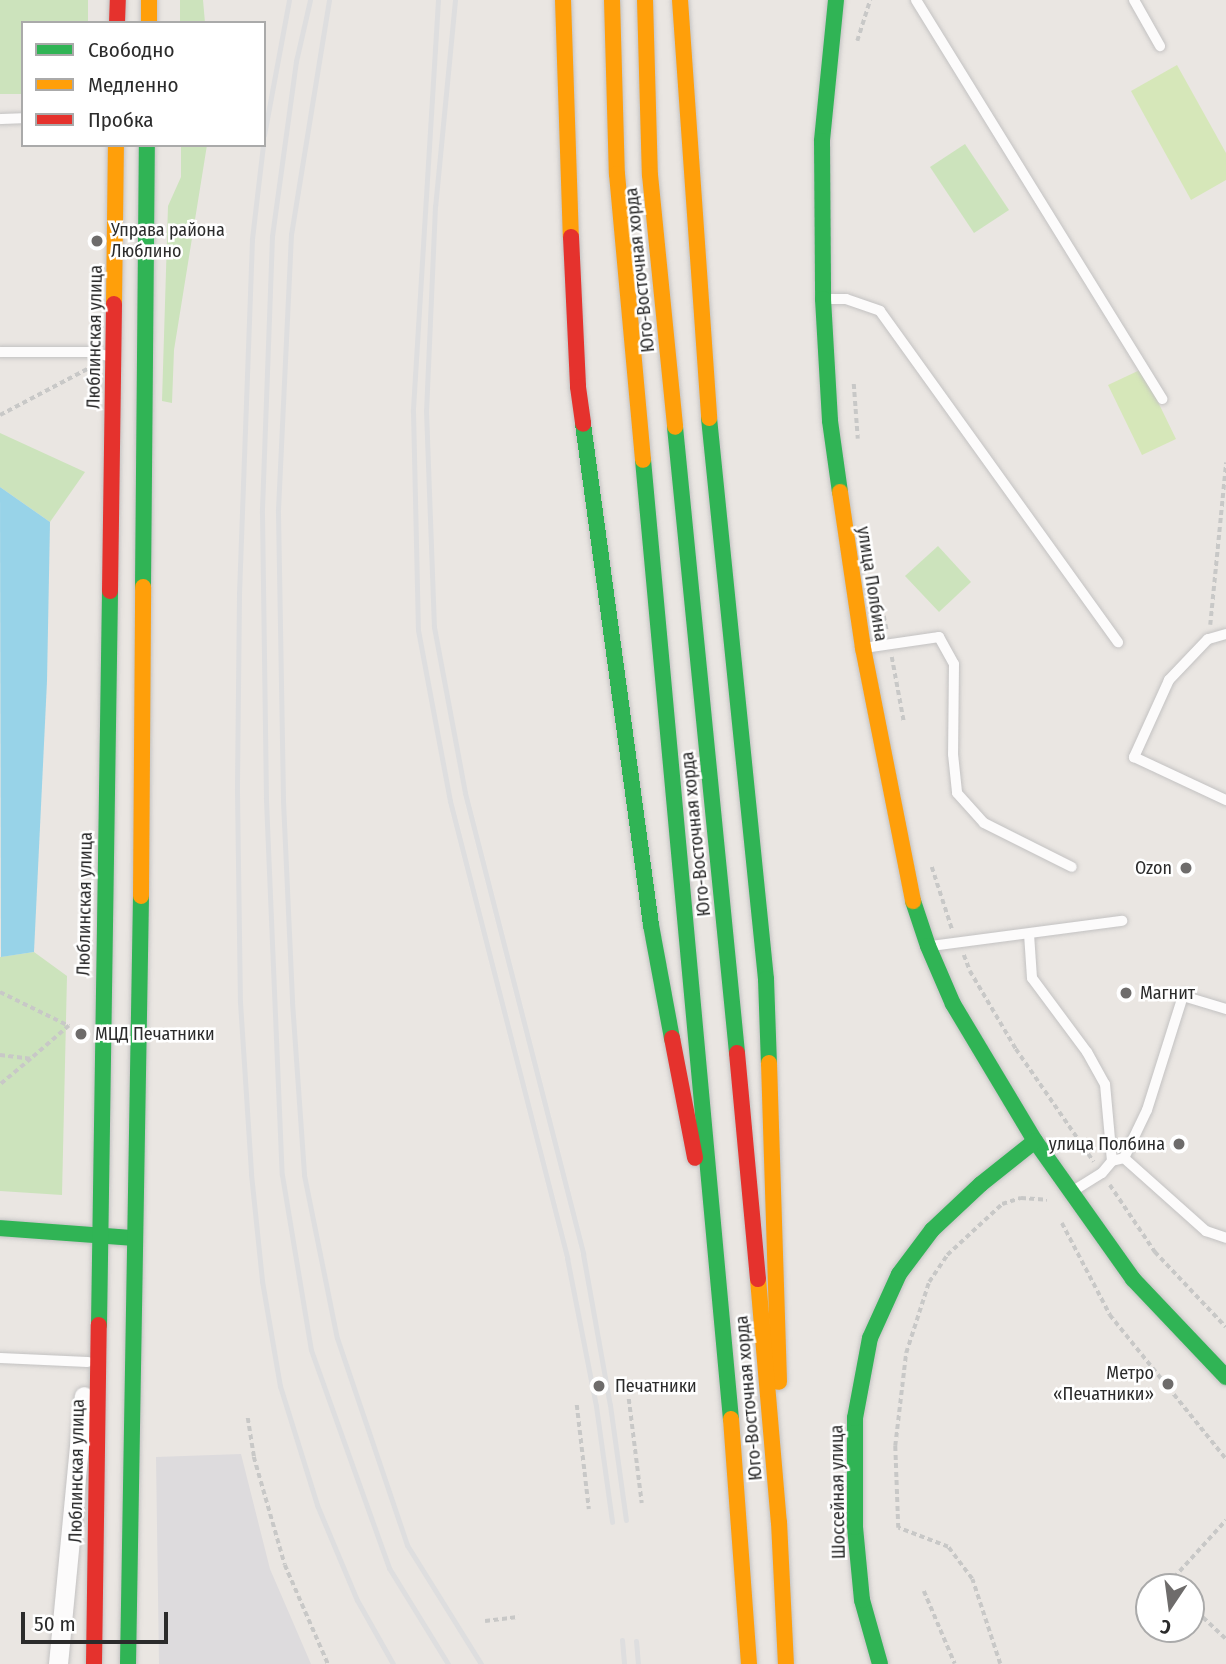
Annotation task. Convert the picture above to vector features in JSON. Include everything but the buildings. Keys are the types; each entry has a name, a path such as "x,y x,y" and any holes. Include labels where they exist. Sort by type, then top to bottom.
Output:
{"main road":[{"path":"117,21 118,0"},
{"path":"149,0 149,21"},
{"path":"563,0 564,93 578,387 651,925 716,1268"},
{"name":"Юго-Восточная хорда","path":"612,0 617,174 741,1523 749,1664"},
{"name":"Юго-Восточная хорда","path":"645,0 650,175 740,1079 779,1522 786,1664"},
{"path":"680,0 689,98 710,440 732,627 766,979 779,1303 779,1522"},
{"name":"улица Полбина","path":"836,0 822,142 823,299 831,433 863,648 907,877 928,946 953,1004 1035,1140"},
{"name":"Люблинская улица","path":"94,1664 98,1236 116,147"},
{"path":"128,1664 140,992 147,147"},
{"path":"1035,1140 1133,1279 1226,1377"},
{"name":"Шоссейная улица","path":"880,1664 862,1600 855,1527 855,1418 870,1338 899,1274 932,1230 981,1184 1035,1140"},
{"path":"0,1228 134,1238"}],"street":[{"path":"58,1664 88,1362 98,1291"}],"lane":[{"path":"916,0 1162,399"},
{"path":"1134,0 1160,46"},
{"path":"0,119 21,118"},
{"path":"823,299 846,299 880,311 1118,642"},
{"path":"0,352 91,352 114,357"},
{"path":"1226,634 1208,639 1169,680 1134,757 1226,800"},
{"path":"863,648 939,637 954,664 953,754 957,793 984,823 1072,867"},
{"path":"928,946 1122,921"},
{"path":"1029,934 1032,978 1087,1052 1105,1084 1112,1161"},
{"path":"1124,1158 1147,1110 1183,996 1226,1009"},
{"path":"1072,1192 1102,1173 1112,1161 1124,1158"},
{"path":"1124,1158 1206,1230 1226,1238"},
{"path":"0,1357 88,1362"}],"path":[{"path":"0,415 91,368"},
{"path":"853,383 860,452"},
{"path":"1208,639 1226,463"},
{"path":"884,616 904,724"},
{"path":"930,860 947,920 960,943 970,971 1016,1049 1155,1252 1226,1327"},
{"path":"0,992 69,1026 0,1085"},
{"path":"0,1055 31,1059"},
{"path":"1000,1664 972,1579 948,1547 898,1528 895,1446 906,1353 929,1282 947,1255 1002,1204 1029,1197 1051,1201"},
{"path":"1057,1212 1110,1315 1226,1458"},
{"path":"629,1399 642,1503"},
{"path":"577,1405 589,1509"},
{"path":"248,1418 254,1457 285,1565 328,1664"},
{"path":"1178,1573 1226,1520"},
{"path":"924,1591 955,1664"},
{"path":"485,1621 519,1617"},
{"path":"1205,1619 1226,1639"}],"shaded area":[{"path":"241,1454 270,1569 311,1664 159,1664 156,1457"}],"green space":[{"path":"0,0 88,0 88,21 21,21 21,94 0,94"},
{"path":"180,0 203,0 205,21 180,21"},
{"path":"1177,65 1226,153 1226,180 1191,200 1131,91"},
{"path":"965,144 1009,210 974,233 930,167"},
{"path":"181,147 207,147 174,350 172,403 162,401 168,206 181,177"},
{"path":"1142,369 1176,439 1142,455 1108,385"},
{"path":"0,433 85,472 50,522 0,487"},
{"path":"938,546 971,582 939,612 905,576"},
{"path":"34,952 67,976 62,1195 0,1191 0,957"}],"water":[{"path":"0,487 50,522 47,681 34,952 1,957"}],"railway":[{"path":"266,124 289,0"},
{"path":"310,0 296,61 272,236 262,513 266,800 282,1175 311,1350 389,1568 448,1664"},
{"path":"329,0 291,234 278,512 283,801 292,1002 304,1175 337,1338 407,1545 481,1664"},
{"path":"438,0 413,411 418,630 450,801 567,1258 596,1406 612,1522"},
{"path":"455,0 435,206 426,410 434,627 465,793 583,1254 610,1405 626,1520"},
{"path":"263,147 252,239 239,595 237,791 240,1002 251,1174 262,1281 280,1386 317,1505 357,1600 393,1664"},
{"path":"622,1640 624,1664"},
{"path":"636,1641 638,1664"}],"traffic: fast":[{"path":"836,0 822,141 823,299 830,421 840,492"},
{"path":"143,587 147,147"},
{"path":"709,418 766,979 769,1063"},
{"path":"583,424 651,925 672,1038"},
{"path":"675,427 737,1053"},
{"path":"643,460 731,1419"},
{"path":"99,1325 110,591"},
{"path":"128,1664 141,896"},
{"path":"913,901 928,946 953,1004 1035,1141 1133,1279 1226,1377"},
{"path":"880,1664 862,1600 855,1527 855,1418 870,1338 899,1274 932,1230 981,1184 1035,1141"},
{"path":"0,1228 134,1238"}],"traffic: slow":[{"path":"149,0 149,21"},
{"path":"563,0 571,237"},
{"path":"612,0 617,174 643,460"},
{"path":"645,0 650,175 675,427"},
{"path":"680,0 709,418"},
{"path":"114,304 116,147"},
{"path":"840,492 863,648 913,901"},
{"path":"141,896 143,587"},
{"path":"769,1063 779,1382"},
{"path":"758,1279 779,1522 786,1664"},
{"path":"731,1419 749,1664"}],"traffic: jam":[{"path":"117,21 118,0"},
{"path":"571,237 578,387 583,424"},
{"path":"110,591 114,304"},
{"path":"672,1038 695,1158"},
{"path":"737,1053 758,1279"},
{"path":"94,1664 99,1325"}],"place":[{"name":"Управа района Люблино","path":"97,241"},
{"name":"Ozon","path":"1186,868"},
{"name":"Магнит","path":"1126,993"},
{"name":"МЦД Печатники","path":"81,1034"},
{"name":"улица Полбина","path":"1179,1144"},
{"name":"Метро «Печатники»","path":"1168,1384"},
{"name":"Печатники","path":"599,1386"}]}
